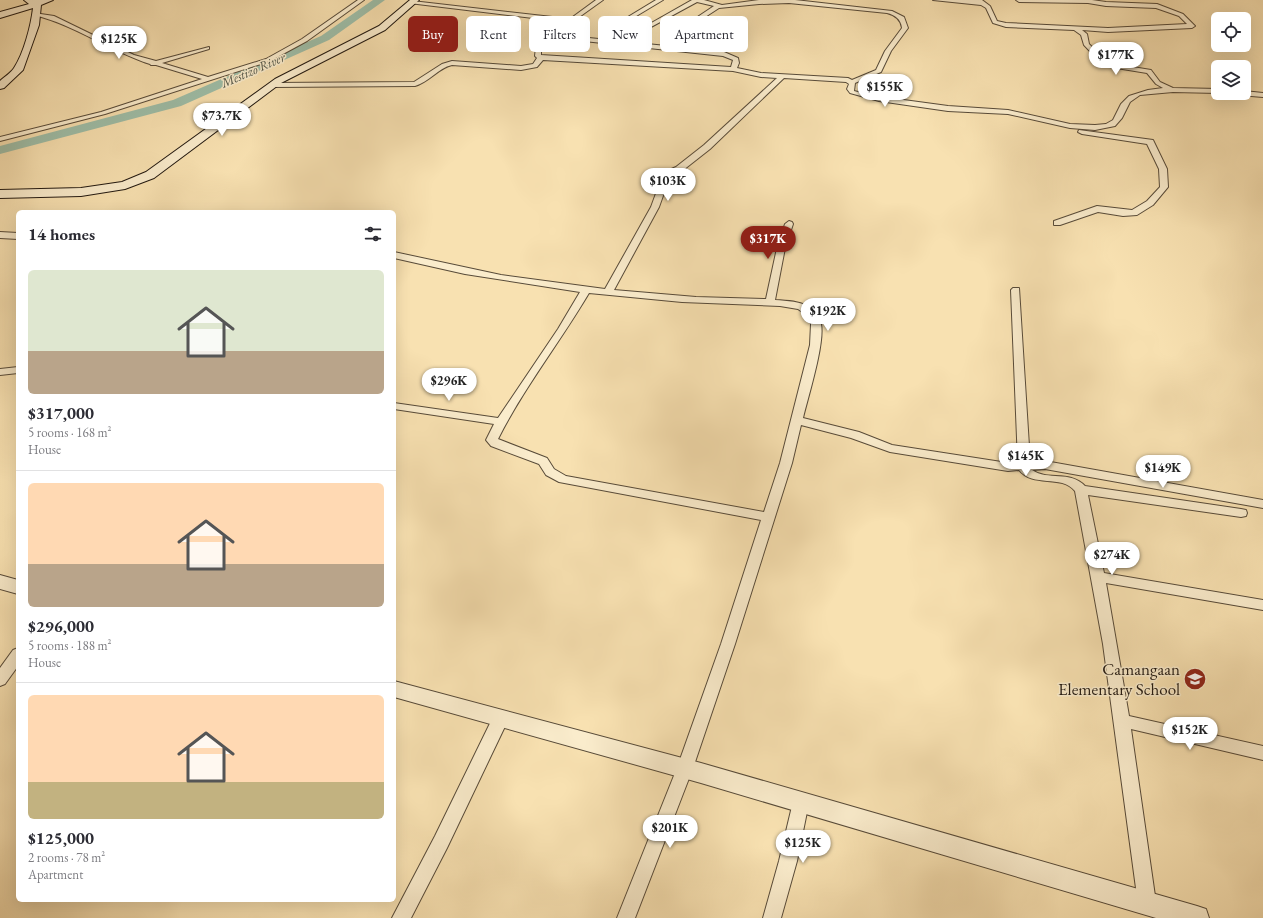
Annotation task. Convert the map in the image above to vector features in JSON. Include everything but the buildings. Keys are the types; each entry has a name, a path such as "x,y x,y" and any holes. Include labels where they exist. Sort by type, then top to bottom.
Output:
{"main road":[{"path":"0,86 18,70 35,25 36,9 28,0"},
{"path":"0,15 36,9 49,0"},
{"path":"0,190 84,186 120,181 140,173 273,85 382,28 411,1"},
{"path":"0,194 81,192 125,185 150,175 269,80 373,27 411,1"}],"street":[{"path":"0,139 104,113 208,80 277,56 328,26 361,0"},
{"path":"578,16 600,0"},
{"path":"633,16 660,0"},
{"path":"541,58 733,69 754,74 845,80 852,82 879,71 888,51 905,28 904,22 898,15 882,10 793,1 759,2 728,7 718,6 697,0 652,24"},
{"path":"936,0 980,2 988,7 994,21 997,23 1077,30 1192,26 1181,15 1157,6 1082,1 1019,0"},
{"path":"411,1 531,16"},
{"path":"702,16 718,6"},
{"path":"647,8 674,12"},
{"path":"36,9 113,48 154,64 208,80"},
{"path":"1077,30 1084,34 1086,44 1106,65 1150,71 1158,83 1172,90"},
{"path":"590,40 724,54 736,59 733,69"},
{"path":"154,64 207,48"},
{"path":"538,52 538,56 541,58"},
{"path":"273,85 415,84 421,82 449,64 521,68 535,66 541,58"},
{"path":"608,292 655,207 665,179 670,173 679,169 707,147 783,76"},
{"path":"852,82 852,92 869,96 965,110 996,111 1021,114 1072,126 1095,127 1112,125 1118,118 1130,97 1142,93 1172,90 1211,91"},
{"path":"1251,94 1263,95"},
{"path":"1057,223 1097,209 1123,213 1135,212 1158,195 1164,184 1163,169 1150,142 1134,138 1094,135 1076,130 1072,126"},
{"path":"770,302 781,248 789,224"},
{"path":"0,235 16,236"},
{"path":"396,256 457,271 586,290 682,299 770,302 801,306 807,308 815,316 817,338 786,463 685,768 626,918"},
{"path":"586,290 563,329 501,422 492,440 495,443 543,462 550,472 557,477 769,517"},
{"path":"1016,290 1024,466 1026,471 1030,474 1071,482 1081,490 1241,513"},
{"path":"0,372 16,370"},
{"path":"396,406 501,422"},
{"path":"796,420 855,435 890,448 1008,467 1045,465 1263,504"},
{"path":"1081,490 1099,577 1123,721 1158,910"},
{"path":"1099,577 1263,605"},
{"path":"0,582 16,586"},
{"path":"0,680 16,657"},
{"path":"396,690 685,768 1158,910 1197,918"},
{"path":"401,918 441,842 502,718"},
{"path":"1123,721 1263,753"},
{"path":"772,918 788,861 801,802"}],"waterway":[{"name":"Mestizo River","path":"0,150 177,103 325,38 380,0"}],"place":[{"name":"Camangaan Elementary School","path":"1195,679"}]}
